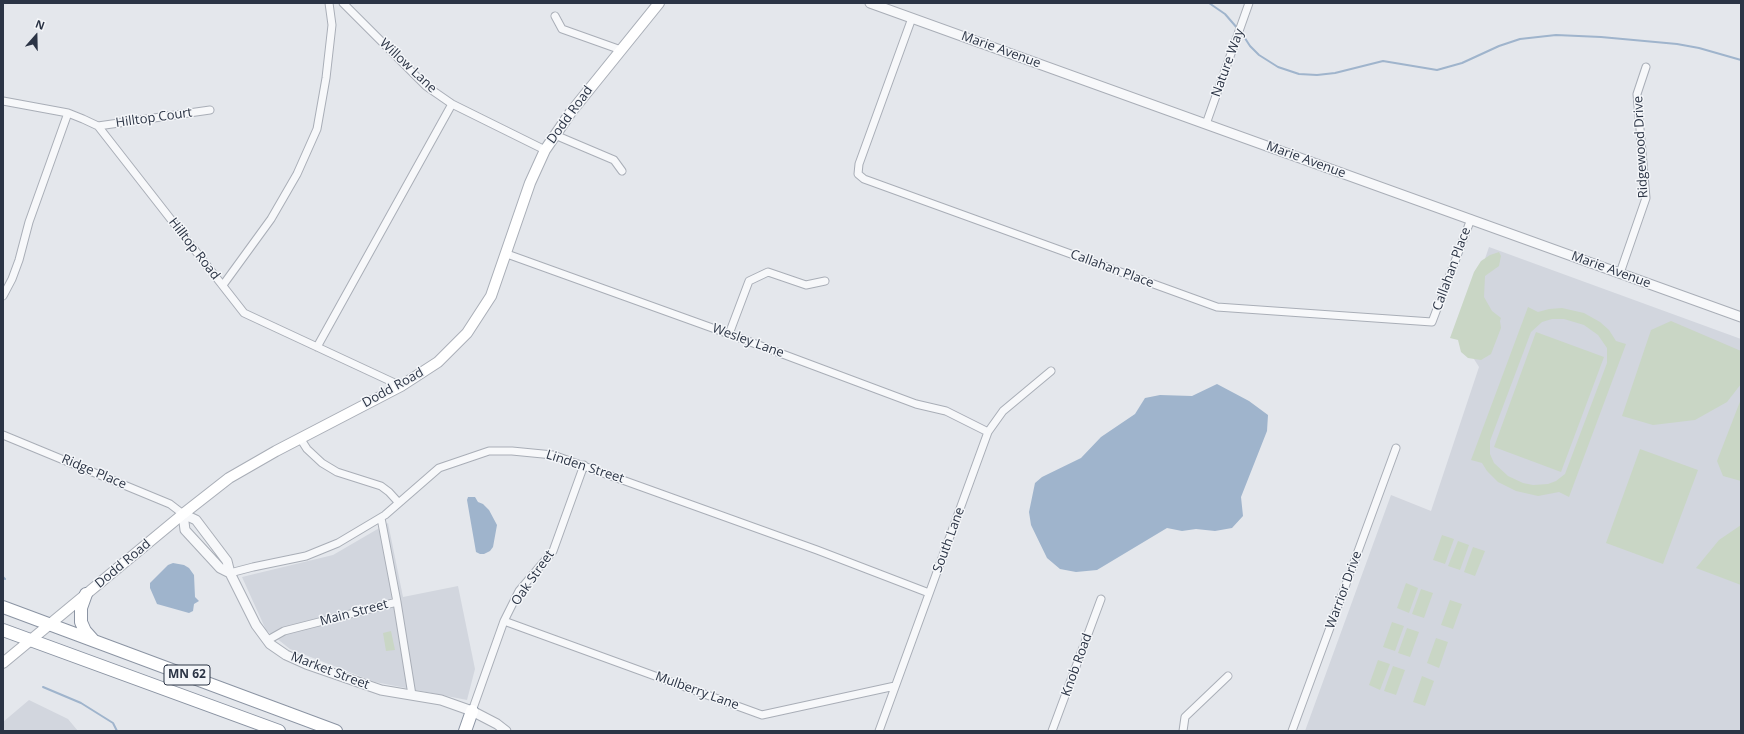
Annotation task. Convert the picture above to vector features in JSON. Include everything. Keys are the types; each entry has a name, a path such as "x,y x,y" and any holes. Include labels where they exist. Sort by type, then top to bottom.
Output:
{"highway":[{"path":"86,594 81,608 81,622 85,631 94,641"},
{"name":"MN 62","path":"3,607 336,731"},
{"name":"MN 62","path":"3,630 279,731"},
{"path":"465,731 472,711"}],"main road":[{"name":"Dodd Road","path":"3,663 183,514 229,478 300,438 401,386 438,362 467,333 491,296 507,254 530,183 545,150 571,112 659,3"}],"street":[{"path":"223,286 271,219 297,174 317,129 326,78 332,25 329,3"},
{"name":"Willow Lane","path":"343,3 426,86 452,104 545,150"},
{"name":"Marie Avenue","path":"870,3 1741,316"},
{"name":"Nature Way","path":"1206,124 1249,3"},
{"path":"555,16 562,29 621,50"},
{"name":"Callahan Place","path":"912,18 859,164 858,174 864,179 1164,288 1217,307 1432,322 1471,219"},
{"name":"Ridgewood Drive","path":"1620,273 1646,198 1637,94 1646,66"},
{"name":"Hilltop Road","path":"3,101 68,113 98,126 244,313 401,386"},
{"path":"317,347 452,104"},
{"name":"Hilltop Court","path":"98,126 210,110"},
{"path":"3,296 16,266 29,222 68,113"},
{"path":"555,135 614,160 622,171"},
{"name":"Wesley Lane","path":"507,254 729,334 916,404 946,411 988,432"},
{"path":"729,334 748,281 768,272 806,285 825,281"},
{"name":"South Lane","path":"879,731 988,432 1003,411 1051,371"},
{"name":"Ridge Place","path":"3,434 170,504 183,514"},
{"path":"300,438 307,449 322,463 337,472 381,486 399,503"},
{"name":"Warrior Drive","path":"1292,731 1396,448"},
{"name":"Linden Street","path":"230,573 306,556 338,543 381,518 438,468 489,451 530,451 553,455 584,465 929,593"},
{"name":"Oak Street","path":"472,711 504,621 519,591 553,551 584,465"},
{"name":"Market Street","path":"183,514 185,530 220,568 230,573"},
{"name":"Market Street","path":"183,514 196,520 227,561 230,573 248,611 268,640 286,655 306,664 381,690 440,700 472,711 497,724 506,731"},
{"path":"381,518 397,602"},
{"name":"Knob Road","path":"1052,731 1101,599"},
{"name":"Main Street","path":"268,640 284,631 397,602 412,696"},
{"name":"Mulberry Lane","path":"504,621 762,715 895,686"},
{"path":"1183,731 1185,717 1228,676"}],"shaded area":[{"path":"1489,247 1741,339 1741,731 1305,731 1391,495 1431,511 1479,367 1459,335"},
{"path":"388,523 403,597 458,586 475,669 467,700 375,682 290,649 266,630 242,577 333,555"},
{"path":"29,700 68,719 78,731 3,731 3,722"}],"green space":[{"path":"1499,252 1501,256 1499,266 1485,276 1484,297 1492,311 1501,318 1501,328 1491,354 1481,360 1468,358 1461,352 1458,340 1450,338 1474,272 1481,261 1490,255"},
{"path":"1528,307 1538,312 1562,308 1584,313 1600,322 1609,330 1616,341 1626,344 1569,497 1559,492 1538,496 1516,491 1498,482 1487,471 1482,463 1471,460","holes":["1552,319 1564,319 1584,325 1598,335 1607,348 1607,363 1565,474 1556,481 1548,484 1533,485 1523,483 1508,476 1494,463 1490,454 1490,441 1531,332 1542,322"]},
{"path":"1671,321 1741,351 1741,384 1727,402 1695,420 1653,425 1622,416 1651,330"},
{"path":"1536,332 1604,357 1561,472 1494,447"},
{"path":"1741,399 1741,481 1723,476 1717,461"},
{"path":"1640,449 1698,470 1663,564 1606,543"},
{"path":"1741,525 1741,585 1696,568 1719,540"},
{"path":"1442,535 1454,539 1445,564 1433,560"},
{"path":"1458,541 1469,545 1460,570 1448,566"},
{"path":"1473,547 1485,551 1475,576 1464,572"},
{"path":"1406,583 1418,588 1409,613 1397,608"},
{"path":"1421,589 1433,593 1424,618 1412,614"},
{"path":"1450,600 1462,604 1453,629 1441,625"},
{"path":"1392,622 1404,626 1395,651 1383,647"},
{"path":"1407,628 1419,632 1410,657 1398,653"},
{"path":"391,631 395,650 386,651 383,633"},
{"path":"1436,638 1448,642 1439,668 1427,663"},
{"path":"1378,660 1390,664 1380,690 1369,685"},
{"path":"1393,666 1405,670 1396,695 1384,691"},
{"path":"1422,676 1434,681 1425,706 1413,702"}],"water":[{"path":"1217,384 1249,401 1268,415 1267,431 1241,497 1243,516 1232,528 1215,531 1196,529 1182,531 1167,528 1097,570 1076,572 1060,569 1047,558 1031,525 1029,512 1035,483 1042,477 1081,458 1101,437 1135,414 1145,398 1160,395 1192,396"},
{"path":"468,497 475,497 478,502 483,504 489,510 497,525 493,547 490,551 484,554 476,552 467,500"},
{"path":"173,563 184,565 189,568 194,575 195,597 199,601 194,604 193,611 189,613 157,604 150,588 150,583 168,565"}],"waterway":[{"path":"1209,3 1225,14 1238,29"},
{"path":"1241,32 1250,46 1259,55 1278,67 1299,74 1317,75 1335,73 1383,61 1437,70 1462,63 1499,46 1520,39 1556,35 1601,37 1677,44 1699,48 1741,60"},
{"path":"43,687 81,703 113,723 117,731"}]}
